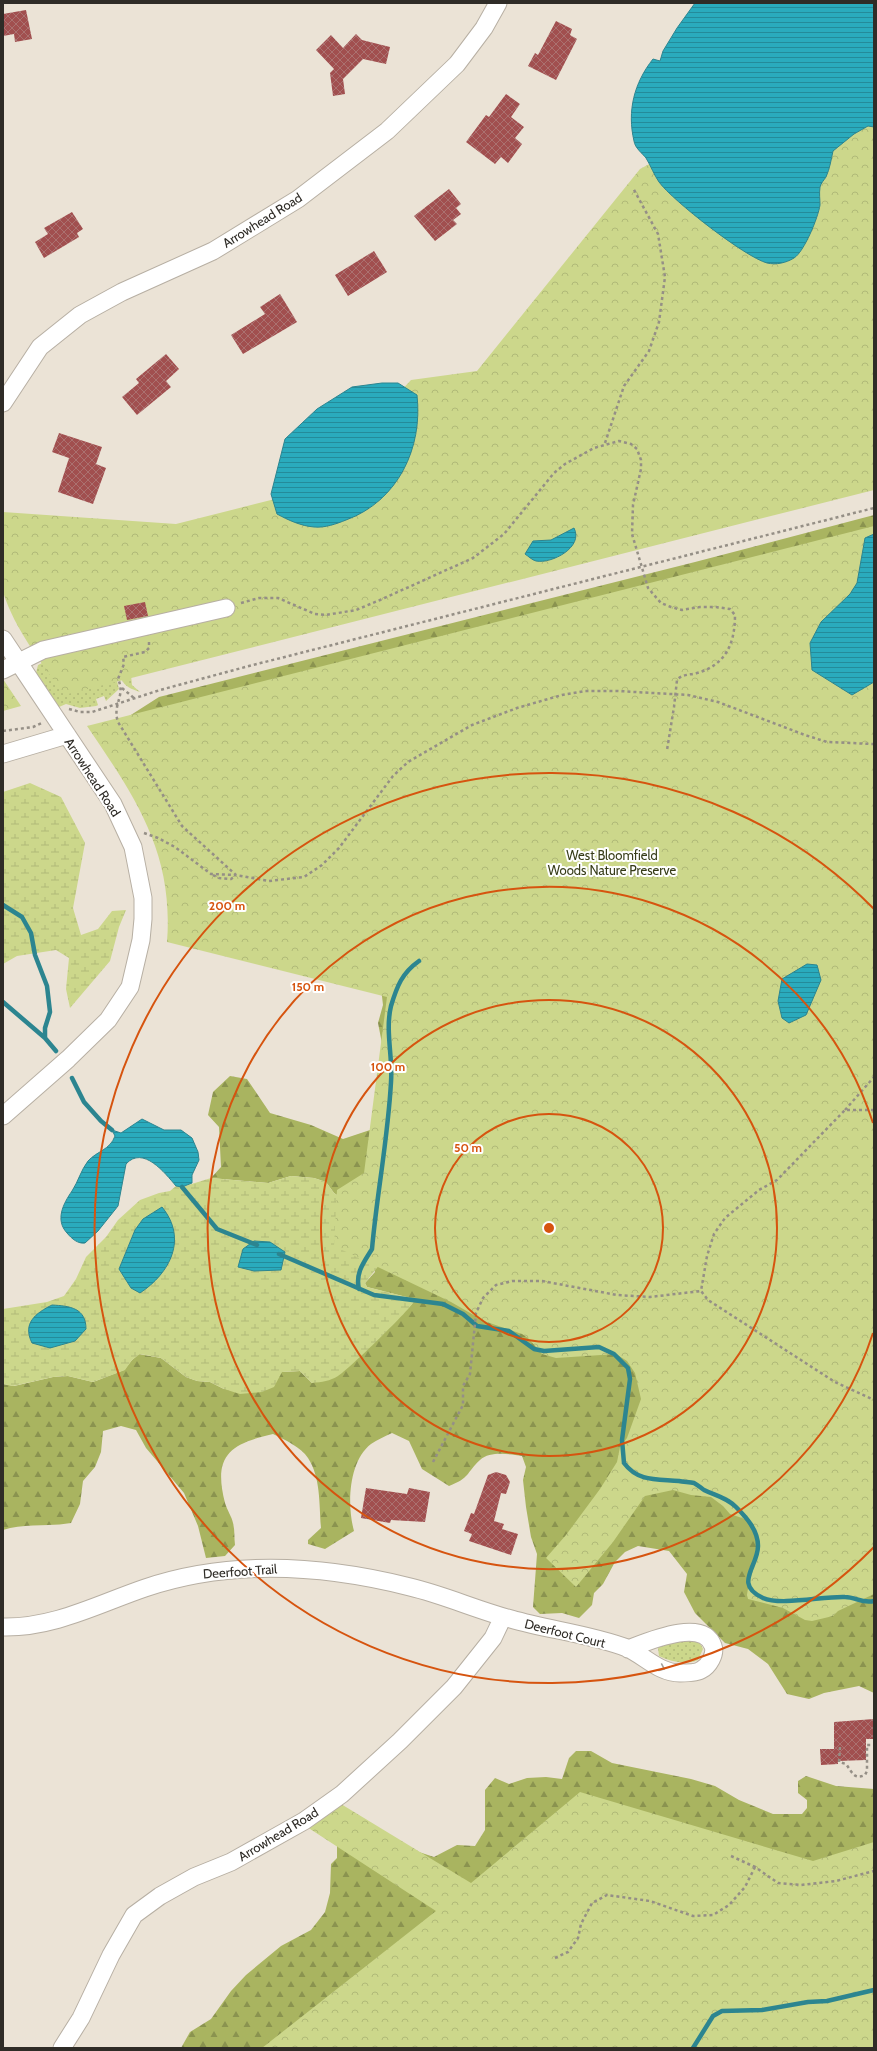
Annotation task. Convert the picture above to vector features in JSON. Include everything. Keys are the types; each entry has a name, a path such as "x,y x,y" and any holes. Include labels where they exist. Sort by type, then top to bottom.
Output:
{"street":[{"name":"Arrowhead Road","path":"3,403 40,347 80,315 122,292 219,247 298,199 387,131 457,64 484,28 498,3"},
{"path":"10,666 43,650 226,608"},
{"name":"Arrowhead Road","path":"3,639 10,666 67,735 92,770 113,804 133,847 143,898 141,940 130,987 108,1020 68,1059 3,1116"},
{"path":"3,754 67,735"},
{"name":"Deerfoot Trail","path":"3,1627 26,1627 66,1618 145,1588 182,1577 224,1570 261,1568 328,1571 364,1576 411,1587 502,1617"},
{"name":"Arrowhead Road","path":"62,2048 81,2018 111,1955 134,1915 160,1896 194,1877 231,1862 304,1821 342,1794 400,1741 454,1687 494,1638 502,1617"},
{"name":"Deerfoot Court","path":"502,1617 571,1632 628,1649"}],"path":[{"path":"605,443 624,386 649,351 659,322 665,277 658,234 633,188"},
{"path":"226,608 259,598 272,597 278,598 315,614 356,610 473,558 504,534 554,473 583,453 605,443 619,441 631,444 640,456 641,469 635,494 632,518 633,541 640,567 648,588 661,602 682,610 700,607 716,607 734,611 735,619 730,646 726,655 716,665 683,676 677,680 667,750"},
{"path":"68,709 85,713 117,705 134,698 264,663 874,508"},
{"path":"134,698 122,688 118,679 124,664 123,657 145,652 149,648 148,631 153,625"},
{"path":"122,688 115,713 118,722 182,826 236,876"},
{"path":"128,834 142,833 158,838 175,847 211,874 268,881 304,877 322,865 339,848 393,776 408,762 472,725 537,702 585,691 675,693 718,702 827,742 874,744"},
{"path":"3,731 33,727 44,721"},
{"path":"874,1078 777,1180 759,1190 725,1218 714,1234 707,1256 701,1291 708,1300 834,1382 874,1400"},
{"path":"845,1110 874,1110"},
{"path":"433,1462 463,1405 463,1386 470,1374 476,1313 482,1298 496,1285 512,1281 542,1281 617,1295 650,1297 701,1291"},
{"path":"840,1746 839,1762 846,1764 852,1775 857,1777 865,1775 867,1770 867,1745 874,1745"},
{"path":"731,1856 755,1867 778,1883 801,1885 836,1881 874,1871"},
{"path":"555,1958 568,1952 578,1938 581,1924 592,1903 607,1894 650,1901 693,1916 713,1915 729,1905 745,1887 755,1867"}],"green space":[{"path":"874,17 874,490 64,695 14,620 3,592 3,512 176,524 307,491 411,380 477,371 640,169 725,123"},
{"name":"West Bloomfield Woods Nature Preserve","path":"874,515 874,1693 859,1686 824,1693 809,1699 787,1694 768,1664 748,1649 725,1643 695,1613 684,1592 687,1574 669,1551 638,1546 625,1552 615,1562 603,1584 594,1593 592,1605 579,1618 562,1613 540,1614 533,1607 537,1554 531,1537 526,1507 523,1480 526,1467 522,1456 494,1454 484,1457 464,1478 449,1486 422,1469 409,1441 392,1433 387,1435 371,1444 363,1452 354,1473 351,1485 350,1509 354,1531 325,1549 308,1544 308,1540 321,1528 317,1483 308,1458 297,1447 273,1434 245,1442 235,1448 228,1455 223,1463 221,1474 225,1503 234,1526 235,1545 225,1556 206,1558 198,1526 184,1493 146,1448 136,1430 121,1426 103,1431 101,1452 95,1467 83,1481 80,1504 71,1523 28,1526 3,1530 3,1384 14,1386 53,1377 68,1376 93,1382 124,1370 139,1354 161,1358 186,1377 197,1381 210,1382 224,1389 282,1372 300,1371 312,1383 368,1348 412,1304 414,1299 367,1287 365,1283 375,1272 350,1204 334,1193 326,1182 314,1178 291,1176 268,1183 211,1178 221,1167 219,1127 208,1115 213,1092 230,1076 247,1079 270,1113 311,1125 343,1139 376,1128 386,1064 378,1023 383,1005 381,988 170,892 123,720 159,697 695,562"},
{"name":"West Bloomfield Woods Nature Preserve","path":"874,526 874,1594 838,1611 833,1616 812,1621 805,1620 783,1608 748,1599 748,1588 758,1551 756,1537 750,1523 745,1519 730,1514 723,1506 711,1497 691,1495 673,1490 645,1496 613,1542 576,1587 546,1558 566,1535 600,1489 617,1462 620,1447 627,1438 641,1399 635,1373 627,1361 616,1354 556,1358 542,1354 528,1338 522,1334 484,1321 451,1302 334,1246 337,1190 364,1173 387,997 167,942 168,910 164,880 148,827 121,777 87,726"},
{"path":"44,662 117,681 119,689 106,701 104,696 96,699 98,705 96,706 80,708 66,704 59,707 36,673 38,665"},
{"path":"131,675 132,685 140,692 124,684 122,681 121,678"},
{"path":"3,679 21,706 3,711"},
{"path":"30,783 61,797 85,843 73,908 81,935 98,929 112,911 126,910 119,927 110,961 70,1008 66,989 69,958 56,950 17,956 3,964 3,792"},
{"path":"291,1176 314,1178 326,1182 334,1193 350,1204 384,1259 365,1283 367,1287 415,1300 379,1339 338,1376 326,1381 312,1383 300,1371 282,1372 274,1387 262,1392 240,1394 224,1389 210,1382 197,1381 186,1377 161,1358 140,1354 132,1360 125,1370 93,1382 68,1376 53,1377 13,1386 3,1384 3,1309 47,1302 64,1296 76,1279 86,1257 106,1237 118,1220 140,1200 159,1193 170,1191 176,1186 182,1187 211,1178 268,1183","holes":["135,1230 131,1288 119,1269"]},
{"path":"683,1639 695,1641 702,1646 703,1649 698,1660 693,1662 678,1662 659,1656 658,1648 665,1643"},
{"path":"576,1751 591,1751 612,1763 691,1779 715,1786 739,1800 773,1814 802,1814 807,1808 807,1800 798,1793 798,1781 806,1776 836,1786 874,1789 874,1892 671,2048 181,2048 190,2032 211,2019 231,1991 246,1975 281,1946 311,1930 325,1912 330,1893 331,1864 337,1858 337,1843 404,1847 434,1857 457,1845 475,1846 485,1830 485,1790 495,1778 509,1784 527,1778 546,1777 562,1779 569,1758"},
{"path":"580,1792 813,1861 874,1842 874,2048 262,2048 436,1911 307,1827 341,1804 471,1883"}],"water":[{"path":"695,3 874,3 874,127 868,126 854,134 833,151 826,177 820,187 820,205 814,226 798,255 788,261 770,264 757,259 710,227 667,191 659,182 646,158 635,144 631,119 632,108 641,78 653,59 660,61 663,51"},
{"path":"382,383 398,383 417,395 418,415 416,434 411,453 393,486 380,500 364,511 346,520 322,527 304,525 277,514 271,494 285,439 317,409 352,387"},
{"path":"574,528 576,535 575,542 571,548 558,557 550,560 536,561 525,554 533,541 551,540"},
{"path":"874,534 874,682 852,695 812,670 810,643 821,622 850,594 857,583 865,538"},
{"path":"807,964 817,965 821,980 806,1015 789,1023 782,1018 778,1001 782,979"},
{"path":"142,1119 164,1130 181,1130 192,1138 198,1152 199,1160 192,1175 192,1183 182,1187 176,1186 160,1168 153,1163 146,1159 133,1159 126,1164 118,1206 98,1231 85,1243 75,1241 63,1228 61,1217 63,1207 83,1168 88,1161 113,1141 115,1136 112,1130 121,1133"},
{"path":"162,1207 170,1219 174,1231 172,1254 160,1276 140,1293 131,1288 119,1269 135,1230 143,1219"},
{"path":"254,1241 270,1242 285,1252 281,1270 254,1271 238,1267 243,1249"},
{"path":"52,1305 71,1307 80,1312 85,1322 86,1329 75,1341 50,1348 32,1343 29,1336 29,1330 30,1324 36,1315"}],"building":[{"path":"26,10 32,39 15,42 14,34 3,36 3,14"},
{"path":"556,21 572,29 570,35 577,39 556,80 528,66 535,53 538,55"},
{"path":"356,34 362,40 390,47 386,64 363,59 343,79 345,94 333,96 330,73 334,69 316,50 331,35 343,48"},
{"path":"506,94 520,104 511,117 524,127 515,138 522,144 508,163 501,157 495,164 466,142 486,115 489,117"},
{"path":"449,189 461,204 456,208 461,214 453,220 457,224 435,241 414,216"},
{"path":"72,212 83,229 77,233 79,237 44,258 35,242 48,234 44,228"},
{"path":"374,251 387,272 348,296 335,275"},
{"path":"280,294 297,322 243,354 231,335 265,314 260,307"},
{"path":"166,354 179,369 166,381 171,387 137,415 122,397 139,383 136,379"},
{"path":"59,433 102,447 96,464 106,468 93,504 58,492 69,458 52,452"},
{"path":"145,602 148,616 127,620 124,606"},
{"path":"496,1472 506,1475 510,1482 506,1494 501,1493 494,1521 504,1524 502,1529 518,1534 511,1555 469,1541 472,1534 464,1531 471,1513 474,1514 488,1475"},
{"path":"366,1488 407,1494 409,1488 430,1492 425,1522 391,1520 390,1523 361,1518"},
{"path":"874,1719 874,1739 866,1739 866,1760 838,1761 838,1764 821,1765 820,1749 834,1749 834,1722"}],"waterway":[{"path":"3,905 22,917 31,933 35,955 47,986 50,1012 45,1028 45,1038"},
{"path":"359,1289 359,1273 363,1263 372,1249 390,1103 391,1073 389,1015 401,980 408,970 419,961"},
{"path":"3,1002 45,1038 56,1051"},
{"path":"72,1078 84,1102 101,1121 112,1130"},
{"path":"182,1187 217,1229 257,1245"},
{"path":"279,1254 374,1295 443,1304 463,1314 477,1326 509,1331 534,1349 544,1351 599,1347 614,1354 628,1368 630,1379 622,1440 624,1463 635,1474 642,1477 694,1483 704,1490 721,1497 736,1507 751,1524 756,1535 758,1546 757,1554 748,1581 754,1593 763,1598 780,1601 836,1597 852,1598 866,1602 874,1601"},
{"path":"693,2048 713,2016 722,2011 762,2010 808,2002 827,2001 874,1990"}]}
